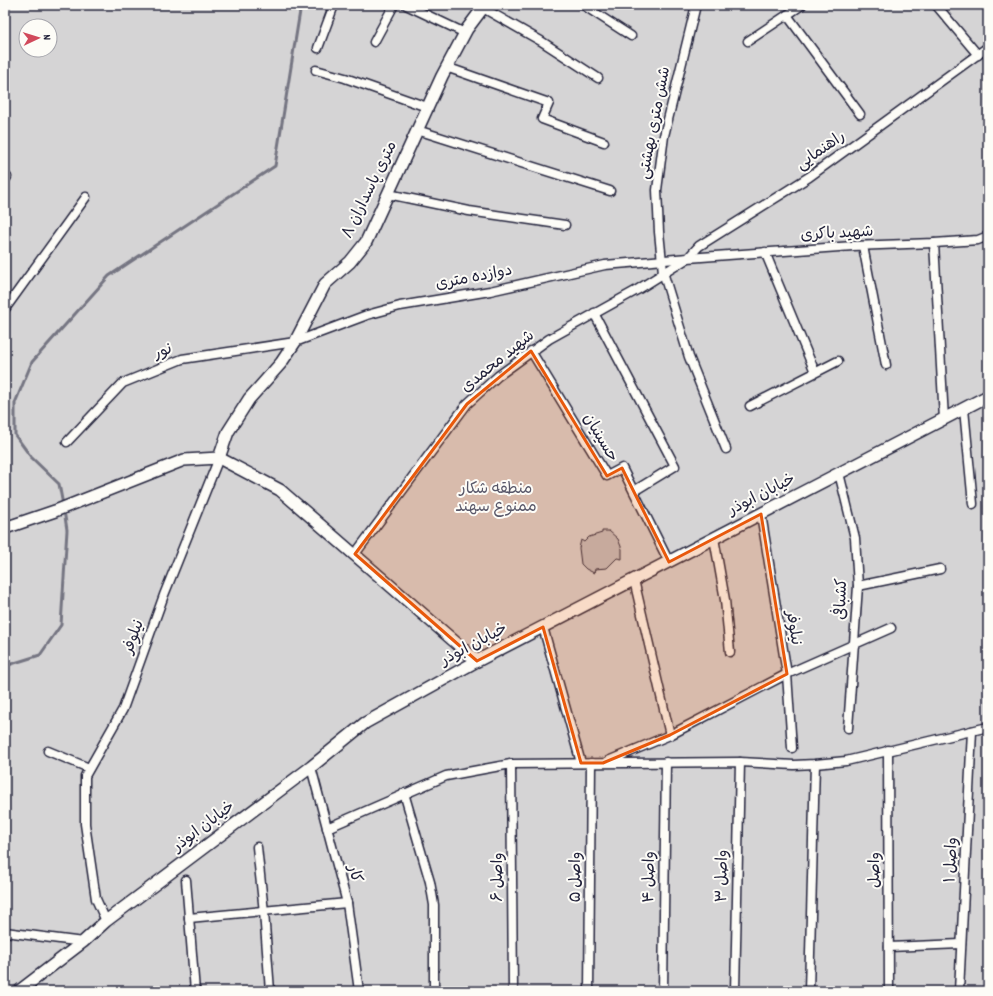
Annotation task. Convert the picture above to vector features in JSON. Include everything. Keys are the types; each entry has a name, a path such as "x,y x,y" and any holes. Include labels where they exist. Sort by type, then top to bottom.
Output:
{"main road":[{"name":"۸ متری پاسداران","path":"219,458 228,432 249,399 281,363 295,342 325,284 350,262 366,242 446,68 465,33 484,6"},
{"name":"خیابان ابوذر","path":"19,991 83,942 106,921 311,767 365,723 477,661 988,396"},
{"path":"5,528 55,511 184,460 219,458 280,490 477,661"}],"street":[{"path":"318,48 334,5"},
{"path":"374,42 394,5"},
{"path":"406,5 465,33"},
{"path":"583,5 631,36"},
{"name":"شش متری بهشتی","path":"696,5 664,136 656,190 663,272 689,356 726,449"},
{"path":"748,41 802,5"},
{"path":"936,5 978,55"},
{"path":"484,6 598,78"},
{"path":"787,15 860,114"},
{"name":"راهنمایی","path":"688,258 699,246 809,177 988,47"},
{"path":"446,68 549,103 542,119 604,142"},
{"path":"316,70 345,78 427,107"},
{"path":"417,130 610,192"},
{"path":"388,194 469,211 564,225"},
{"path":"5,309 86,197"},
{"name":"شهید باکری","path":"688,258 978,240 988,236"},
{"path":"934,243 944,419"},
{"path":"863,246 886,365"},
{"path":"766,252 815,372"},
{"path":"662,259 688,258"},
{"name":"شهید محمدی","path":"355,554 467,404 498,376 556,335 637,290 663,272 688,258"},
{"name":"دوازده متری","path":"295,342 366,315 400,306 490,291 605,265 662,259"},
{"path":"594,313 675,466 634,491"},
{"name":"نور","path":"67,442 123,383 182,359 295,342"},
{"name":"حسینیان","path":"532,351 607,476 622,468 669,562"},
{"path":"750,406 838,361"},
{"path":"964,409 973,504"},
{"name":"نیلوفر","path":"106,921 96,899 85,824 85,776 123,709 164,595 219,458"},
{"name":"کشبافی","path":"839,473 855,538 858,586 848,728"},
{"name":"نیلوفر","path":"761,514 786,674 792,748"},
{"path":"714,538 726,600 730,652"},
{"path":"858,586 940,569"},
{"path":"634,580 670,735"},
{"path":"543,627 581,763"},
{"path":"603,763 670,735 786,674 891,628"},
{"path":"326,828 446,776 511,764 740,762 794,765 815,764 846,761 988,727"},
{"name":"واصل ۱","path":"959,991 972,731"},
{"name":"واصل","path":"888,750 889,991"},
{"path":"48,751 89,768"},
{"name":"واصل ۴","path":"663,991 666,762"},
{"name":"واصل ۳","path":"734,991 740,762"},
{"name":"واصل ۵","path":"589,991 591,763"},
{"name":"واصل ۶","path":"511,764 513,991"},
{"path":"809,991 815,764"},
{"name":"کار","path":"311,767 347,903 360,991"},
{"path":"404,793 430,882 434,905 434,991"},
{"path":"257,847 270,991"},
{"path":"186,880 195,991"},
{"path":"189,918 347,903"},
{"path":"5,932 83,942"},
{"path":"889,947 961,944"}],"highlighted area":[{"path":"531,351 607,476 622,468 669,562 761,514 787,674 670,735 603,763 581,763 543,627 477,661 355,554 467,404"}],"green space":[{"name":"منطقه شکار ممنوع سهند","path":"5,5 988,5 988,991 5,991"}],"building":[{"path":"602,531 609,531 618,539 622,549 622,559 617,558 607,568 595,569 594,573 586,569 581,564 579,548 581,540 584,542 589,537 602,533"}],"waterway":[{"path":"63,505 59,484 31,457 15,435 15,403 32,362 109,276 275,166 301,5"},
{"path":"5,666 40,655 61,625 67,530 64,510"}]}
